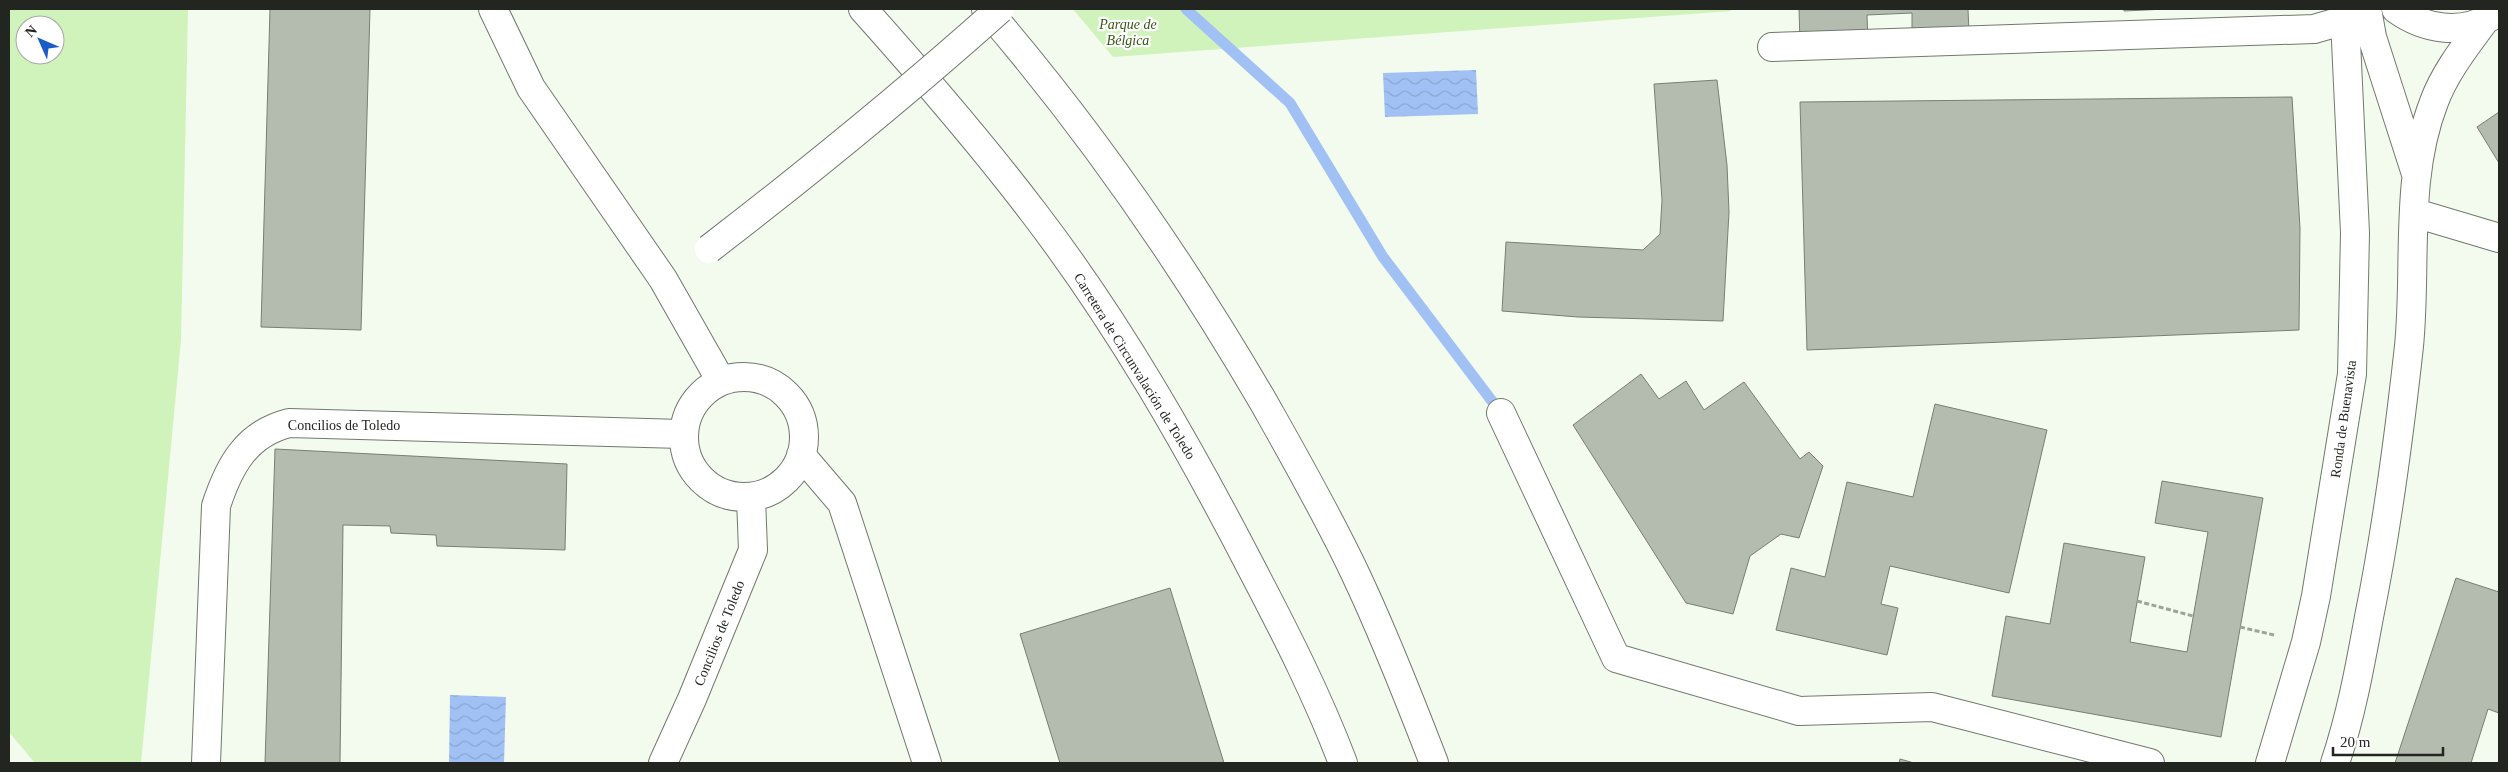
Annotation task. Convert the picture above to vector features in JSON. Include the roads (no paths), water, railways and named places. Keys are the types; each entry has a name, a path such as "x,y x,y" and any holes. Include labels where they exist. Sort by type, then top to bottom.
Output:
{"main road":[{"path":"493,9 531,88 663,279 721,380"},
{"path":"986,9 1039,71 1154,227 1228,342 1293,453 1354,570 1400,675 1434,763"},
{"path":"709,249 817,165 941,62 1000,9"},
{"path":"2396,9 2422,24 2439,28 2468,27 2492,16"},
{"name":"Carretera de Circunvalación de Toledo","path":"865,13 946,102 1035,214 1115,329 1204,475 1322,709 1343,763"},
{"path":"1772,46 2314,29 2355,13 2372,37 2416,175"},
{"name":"Ronda de Buenavista","path":"2270,763 2306,642 2316,596 2352,374 2355,233 2355,13"},
{"path":"2334,763 2357,682 2382,549 2409,344 2416,175 2434,102 2454,62 2492,16"},
{"path":"2415,213 2499,238"},
{"path":"740,376 760,378 777,386 792,400 801,417 805,436 801,455 794,471 782,484 768,493 751,498 731,497 712,490 696,476 686,456 682,434 686,417 694,402 706,389 721,380 740,376"},
{"path":"1501,413 1616,658 1799,711 1932,707 2150,763"},
{"name":"Concilios de Toledo","path":"206,763 216,506 226,477 255,438 271,428 298,423 682,434"},
{"path":"801,455 842,503 927,763"},
{"name":"Concilios de Toledo","path":"662,763 692,700 753,550 751,498"}],"water":[{"path":"1476,70 1478,114 1385,117 1383,73"},
{"path":"450,695 506,697 504,763 449,763"}],"waterway":[{"path":"1186,9 1290,103 1383,257 1501,413"}],"park label":[{"name":"Parque de Bélgica","path":"1128,32"}]}
